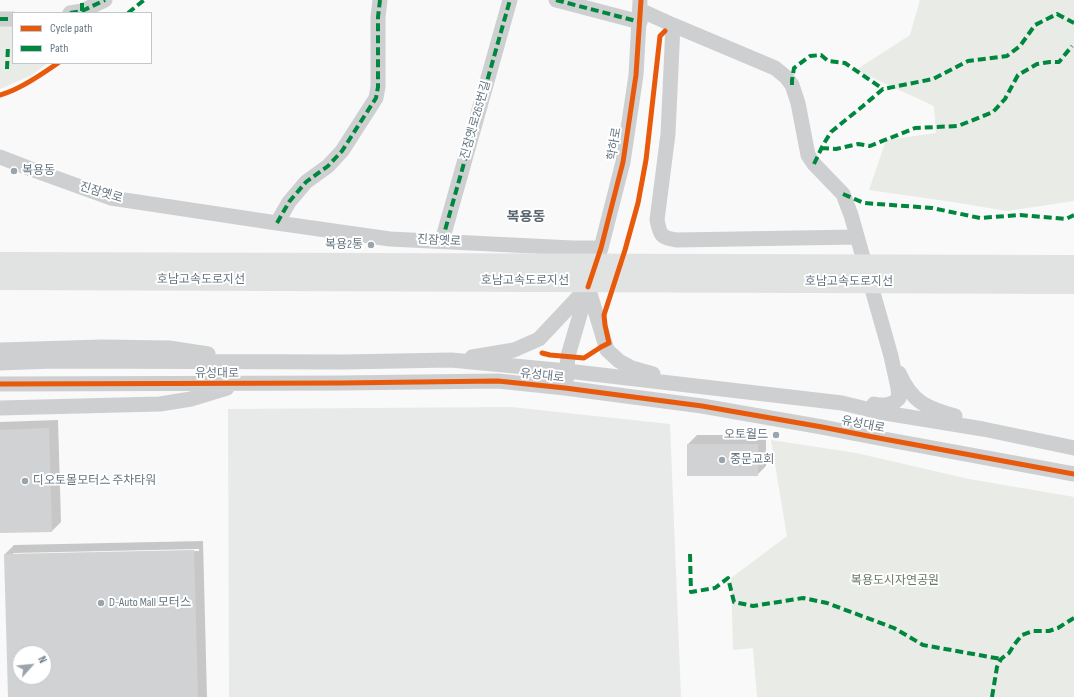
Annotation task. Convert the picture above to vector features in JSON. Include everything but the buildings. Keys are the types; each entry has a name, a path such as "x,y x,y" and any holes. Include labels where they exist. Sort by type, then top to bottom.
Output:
{"highway":[{"name":"호남고속도로지선","path":"0,263 547,273"},
{"name":"호남고속도로지선","path":"0,279 547,273 883,274 1074,266"},
{"name":"호남고속도로지선","path":"883,274 1074,283"}],"street":[{"path":"78,8 105,0"},
{"path":"277,223 289,202 306,182 328,166 342,151 376,98 378,87 378,17 380,0"},
{"name":"진잠옛로265번길","path":"442,241 510,0"},
{"path":"556,0 640,11 775,68 786,77 792,85 798,103 808,156 843,194 851,215 891,356 898,388 899,398 895,403 880,406 864,402 842,403"},
{"name":"학하로","path":"565,388 568,356 601,248 623,162 636,75 640,11"},
{"path":"0,19 12,19"},
{"path":"673,25 668,134 657,220 662,236 667,239 677,240 857,237"},
{"name":"진잠옛로","path":"0,157 31,170 111,198 390,239 601,248"},
{"path":"451,360 514,350 540,339 588,287"},
{"path":"588,287 607,350 619,361 632,368 694,385"},
{"path":"0,350 102,347 169,348 262,362"},
{"path":"891,356 905,387 916,399 927,407 954,416 983,429"},
{"name":"유성대로","path":"0,363 53,361 343,362 451,360 567,371 842,403 879,412 983,429 1074,448"},
{"name":"유성대로","path":"0,384 241,384 498,381 565,388 702,406 1074,474"},
{"path":"0,408 160,404 191,400 241,384"}],"shaded area":[{"path":"511,407 670,424 681,697 229,697 228,409"}],"green space":[{"path":"920,0 1074,0 1074,201 1007,211 869,190 886,140 936,133 934,106 856,70 910,35"},
{"path":"12,25 12,64 47,64 32,75 0,89 0,26"},
{"name":"복용도시자연공원","path":"771,440 856,453 969,479 1074,497 1074,697 757,697 753,648 733,650 731,578 787,536"}],"marked path":[{"path":"82,0 82,11"},
{"path":"76,12 82,11 105,0"},
{"path":"129,12 144,0"},
{"path":"277,223 289,202 306,182 328,166 342,151 376,98 378,87 378,17 380,0"},
{"path":"442,241 510,0"},
{"path":"556,0 640,22"},
{"path":"814,164 831,132 883,89 933,79 968,61 1007,56 1020,46 1035,25 1057,14 1074,23"},
{"path":"0,19 12,19"},
{"path":"7,69 8,46"},
{"path":"821,148 836,149 858,144 870,146 915,128 958,126 993,112 1005,99 1018,75 1037,64 1059,62 1072,46"},
{"path":"792,85 794,68 810,56 821,55 828,61 845,63 883,89"},
{"path":"843,194 864,203 932,208 980,218 1020,215 1066,219 1074,215"},
{"path":"690,554 691,592 715,588 728,578 734,602 753,606 803,598 827,603 894,628 923,645 1001,659"},
{"path":"992,697 997,667 1001,659 1009,653 1022,635 1033,631 1049,631 1058,628 1074,618"}],"cycle path":[{"path":"588,287 601,248 623,162 636,75 641,0"},
{"path":"542,353 584,358 609,343 604,315 625,250 638,203 646,160 660,36 665,31"},
{"path":"0,95 22,86 57,64"},
{"path":"0,384 498,381 565,388 702,406 1074,474"}],"place":[{"name":"복용동","path":"14,171"},
{"name":"복용2통","path":"371,245"},
{"name":"오토월드","path":"776,435"},
{"name":"중문교회","path":"722,460"},
{"name":"디오토몰모터스 주차타워","path":"25,481"},
{"name":"D-Auto Mall 모터스","path":"101,603"}],"district":[{"name":"복용동","path":"526,217"}]}
